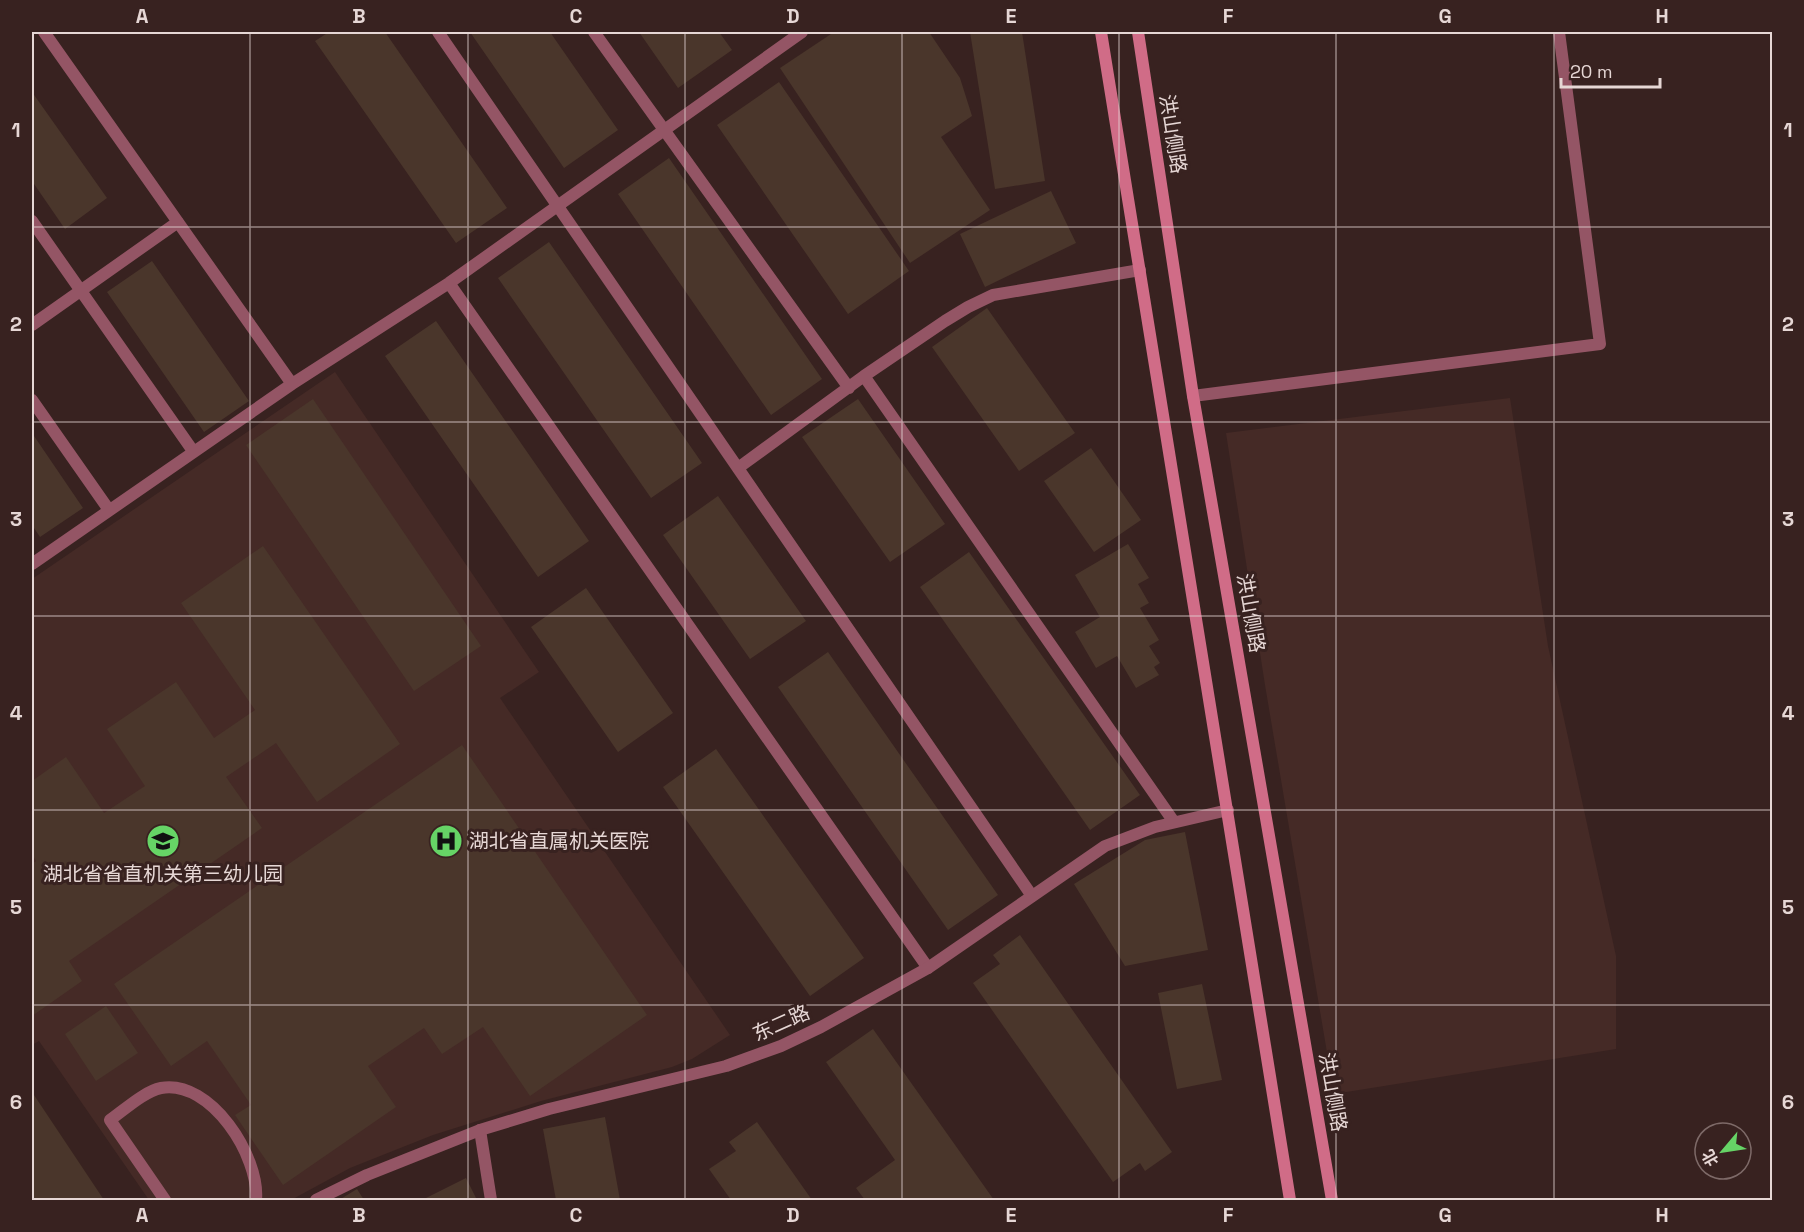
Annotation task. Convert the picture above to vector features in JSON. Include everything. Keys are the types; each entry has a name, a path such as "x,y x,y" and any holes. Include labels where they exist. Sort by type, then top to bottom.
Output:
{"main road":[{"path":"1101,32 1290,1200"},
{"name":"洪山侧路","path":"1138,32 1194,396 1332,1200"}],"street":[{"path":"44,32 292,384"},
{"path":"438,32 1032,896"},
{"path":"594,32 849,388"},
{"path":"32,564 292,384 449,283 802,32"},
{"path":"1194,396 1600,344 1559,32"},
{"path":"32,221 193,451"},
{"path":"32,325 178,222"},
{"path":"738,468 864,376 968,307 993,295 1140,270"},
{"path":"449,283 928,968"},
{"path":"864,376 1174,822"},
{"path":"32,400 109,510"},
{"name":"东二路","path":"316,1200 367,1175 480,1130 549,1109 726,1066 781,1046 821,1027 928,968 1105,846 1139,832 1228,810"},
{"path":"165,1200 110,1120 153,1091 173,1087 190,1091 205,1099 224,1119 249,1160 254,1176 256,1200"},
{"path":"480,1130 491,1200"}],"shaded area":[{"path":"335,372 539,672 500,698 730,1035 692,1059 672,1067 541,1101 433,1135 350,1168 291,1200 149,1200 39,1041 32,1045 32,579"},
{"path":"1510,398 1548,646 1616,956 1616,1049 1334,1094 1265,685 1226,433"}],"building":[{"path":"329,32 385,32 507,208 456,243 315,41"},
{"path":"470,32 550,32 618,130 564,168"},
{"path":"639,32 719,32 732,50 678,88"},
{"path":"834,32 929,32 960,78 972,116 941,137 990,210 910,263 780,68"},
{"path":"970,32 1022,32 1045,181 995,189"},
{"path":"779,82 909,271 848,314 717,125"},
{"path":"32,92 107,198 65,229 32,181"},
{"path":"669,158 822,379 771,415 618,194"},
{"path":"1051,191 1076,243 985,287 960,234"},
{"path":"549,242 702,463 651,498 498,278"},
{"path":"152,261 249,401 204,432 107,292"},
{"path":"987,308 1075,433 1019,471 932,347"},
{"path":"436,321 589,541 538,577 385,356"},
{"path":"313,399 481,646 414,691 246,445"},
{"path":"858,399 945,524 890,562 802,437"},
{"path":"32,433 83,508 40,537 32,525"},
{"path":"1091,448 1141,520 1094,552 1044,481"},
{"path":"718,496 806,621 750,659 663,535"},
{"path":"1128,544 1149,578 1138,584 1149,603 1140,608 1159,640 1149,646 1160,663 1154,667 1159,675 1136,688 1117,656 1096,668 1075,632 1100,617 1075,575"},
{"path":"263,546 400,744 317,802 276,743 226,777 262,828 69,961 82,981 32,1016 32,864 36,861 32,854 32,781 66,757 104,813 145,786 107,729 176,682 214,738 255,710 181,603"},
{"path":"969,552 1140,795 1090,830 920,587"},
{"path":"586,588 673,713 618,752 531,627"},
{"path":"828,652 998,895 948,930 778,687"},
{"path":"462,745 647,1015 530,1096 483,1027 442,1054 424,1028 368,1066 396,1107 283,1185 235,1115 251,1105 207,1041 171,1066 114,984"},
{"path":"716,749 864,958 810,996 663,787"},
{"path":"1185,832 1208,950 1125,966 1074,884 1145,840"},
{"path":"1020,935 1172,1152 1145,1171 1140,1163 1113,1182 973,983 1000,964 993,955"},
{"path":"1202,984 1222,1080 1177,1089 1158,993"},
{"path":"106,1006 138,1053 96,1081 65,1034"},
{"path":"873,1029 994,1200 865,1200 856,1188 895,1160 826,1062"},
{"path":"32,1092 104,1200 32,1200"},
{"path":"605,1117 620,1200 556,1200 543,1129"},
{"path":"757,1122 812,1200 731,1200 709,1169 736,1151 729,1142"},
{"path":"466,1178 477,1200 422,1200"},
{"path":"357,1189 364,1200 339,1200"}],"place":[{"name":"湖北省省直机关第三幼儿园","path":"163,841"},
{"name":"湖北省直属机关医院","path":"446,841"}]}
